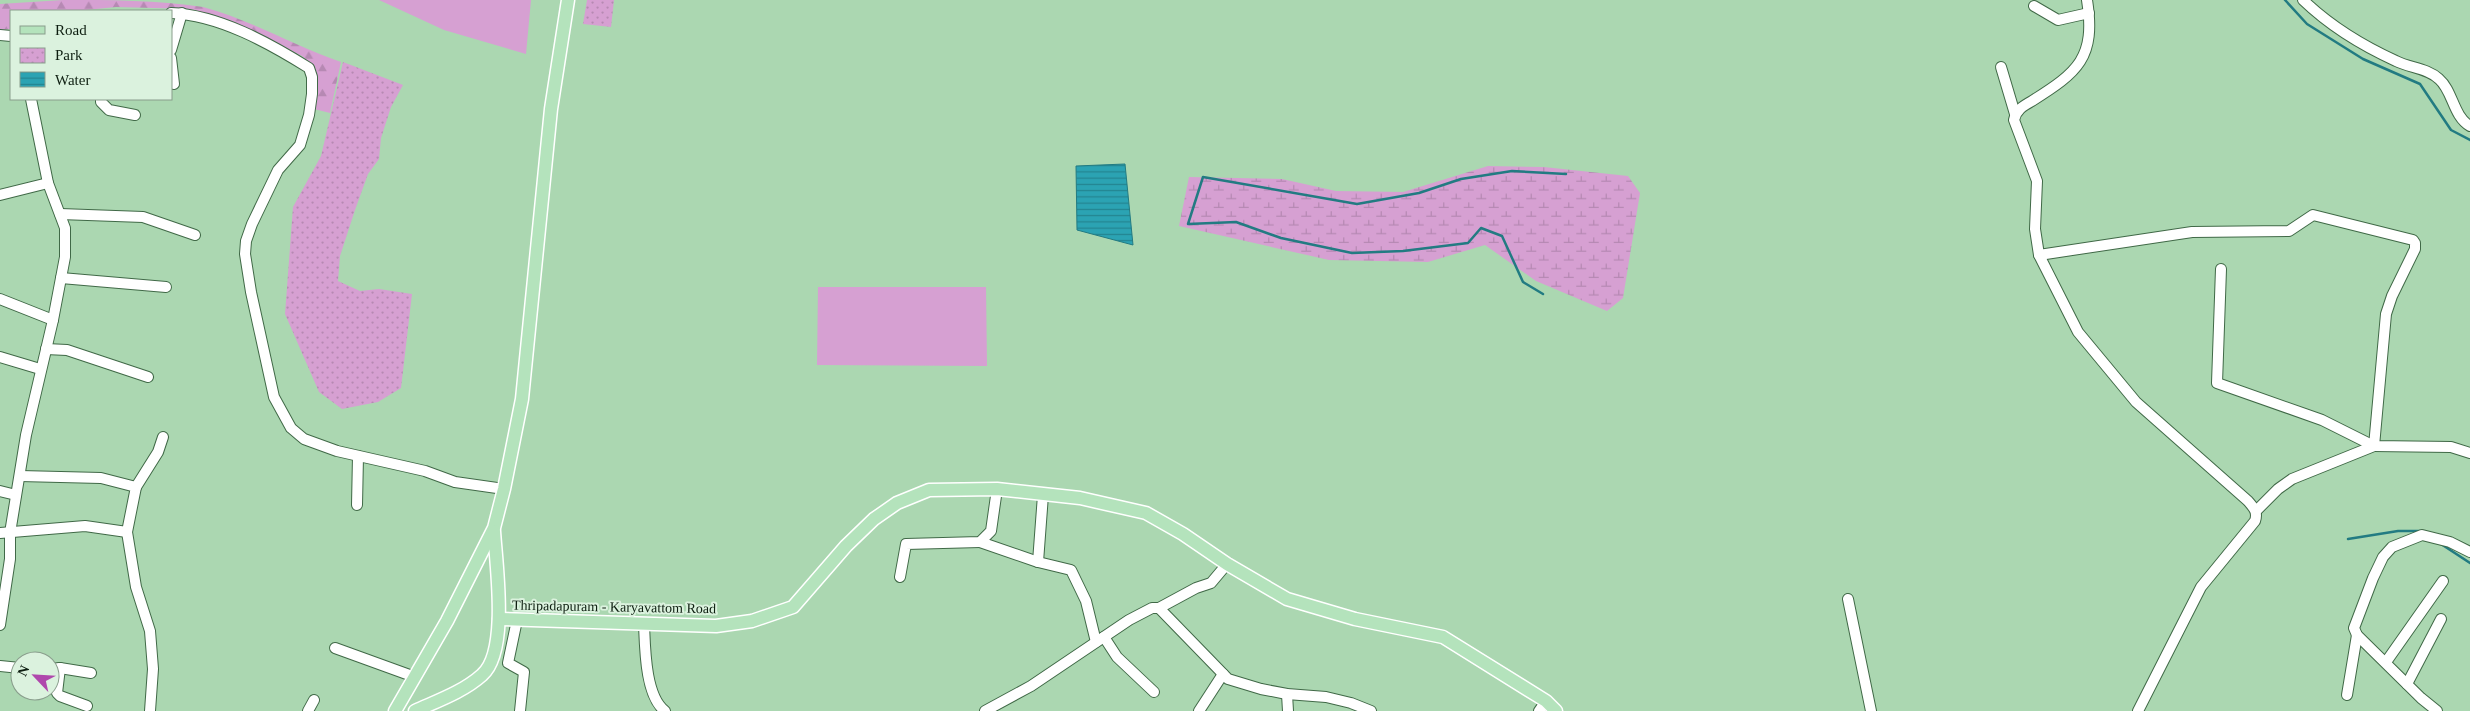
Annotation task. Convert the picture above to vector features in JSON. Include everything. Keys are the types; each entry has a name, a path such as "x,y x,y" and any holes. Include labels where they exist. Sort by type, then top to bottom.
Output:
{"main road":[{"path":"494,528 499,619 493,657 484,674 435,707 414,711 396,710 447,621 494,528 504,489 522,399 551,109 568,0"},
{"name":"Thripadapuram - Karyavattom Road","path":"499,619 716,626 752,621 794,607 846,546 874,519 897,503 930,490 997,489 1080,498 1146,513 1184,534 1227,564 1287,600 1355,619 1443,637 1542,706 1556,711"}],"street":[{"path":"2015,114 2019,109 2064,81 2078,66 2088,46 2091,30 2087,0"},
{"path":"2303,0 2347,35 2385,56 2432,73 2447,87 2458,112 2470,126"},
{"path":"2034,6 2058,20 2089,13"},
{"path":"172,12 212,20 252,37 309,68 312,77 309,115 300,145 278,170 252,224 246,241 247,268 258,330 274,398 291,428 304,439 338,451 424,471 455,482 504,489"},
{"path":"172,47 182,13"},
{"path":"172,67 174,84"},
{"path":"2001,67 2015,114 2014,124 2038,189 2035,229 2039,255 2078,332 2112,376 2136,402 2210,466 2256,511"},
{"path":"0,620 10,559 5,533 16,495 29,416 53,320 65,258 64,228 48,184 31,100"},
{"path":"101,100 100,102 109,110 136,115"},
{"path":"0,195 48,184"},
{"path":"60,214 143,216 195,235"},
{"path":"2039,255 2192,232 2289,232 2313,215 2413,240 2415,249 2392,296 2386,314 2374,446"},
{"path":"2221,269 2217,383 2322,420 2374,446"},
{"path":"61,278 166,286"},
{"path":"0,299 53,320"},
{"path":"46,349 67,350 148,377"},
{"path":"0,357 40,369"},
{"path":"150,711 153,669 150,631 136,587 127,532 136,487 158,452 163,437"},
{"path":"2138,711 2201,587 2255,521 2256,511 2278,489 2292,479 2374,446 2451,447 2470,453"},
{"path":"357,505 358,456"},
{"path":"20,476 101,478 136,487"},
{"path":"980,542 991,531 997,489"},
{"path":"0,491 16,495"},
{"path":"1038,562 1043,495"},
{"path":"5,533 85,526 127,532"},
{"path":"2433,710 2357,634 2354,628 2358,612 2383,557 2392,547 2422,534 2450,542 2470,552"},
{"path":"900,577 906,544 980,542 1038,562 1071,570 1086,601 1100,640 1154,692"},
{"path":"985,711 1031,686 1152,608 1159,608 1196,588 1211,584 1227,564"},
{"path":"2386,662 2443,581"},
{"path":"1848,599 1871,711"},
{"path":"1159,608 1228,679 1261,689 1287,694 1326,697 1351,702 1371,711"},
{"path":"2407,684 2441,619"},
{"path":"517,620 508,663 524,672 520,710"},
{"path":"644,624 647,665 653,691 658,704 665,711"},
{"path":"2347,695 2357,634"},
{"path":"335,648 415,677"},
{"path":"60,669 91,673"},
{"path":"1199,711 1222,674"},
{"path":"1287,694 1288,711"},
{"path":"60,696 87,706"},
{"path":"308,711 314,700"}],"green space":[{"path":"63,0 116,0 186,5 221,12 341,62 330,113 314,109 317,80 316,74 309,62 302,56 230,21 191,9 116,7 86,10 10,10 10,29 0,30 0,4"},
{"path":"379,0 531,0 526,54 444,30"},
{"path":"587,0 614,0 611,27 583,24"},
{"path":"343,62 403,85 391,107 381,138 379,159 368,174 355,210 340,256 338,281 360,291 379,289 412,294 401,388 378,402 342,409 319,392 285,314 293,207 321,156"},
{"path":"1488,166 1544,167 1628,176 1640,193 1623,298 1607,311 1536,281 1485,245 1428,262 1329,260 1179,226 1189,177 1282,179 1336,191 1403,192"},
{"path":"818,287 986,287 987,366 817,365"}],"water":[{"path":"1125,164 1133,245 1077,230 1076,166"}],"waterway":[{"path":"2285,0 2307,24 2363,59 2420,84 2451,130 2470,140"},
{"path":"1543,294 1523,282 1502,236 1481,228 1468,243 1403,251 1352,253 1281,238 1236,222 1188,224 1203,177 1357,204 1419,193 1461,179 1512,171 1566,174"},
{"path":"2348,539 2398,531 2420,531"},
{"path":"2441,544 2470,563"}]}
